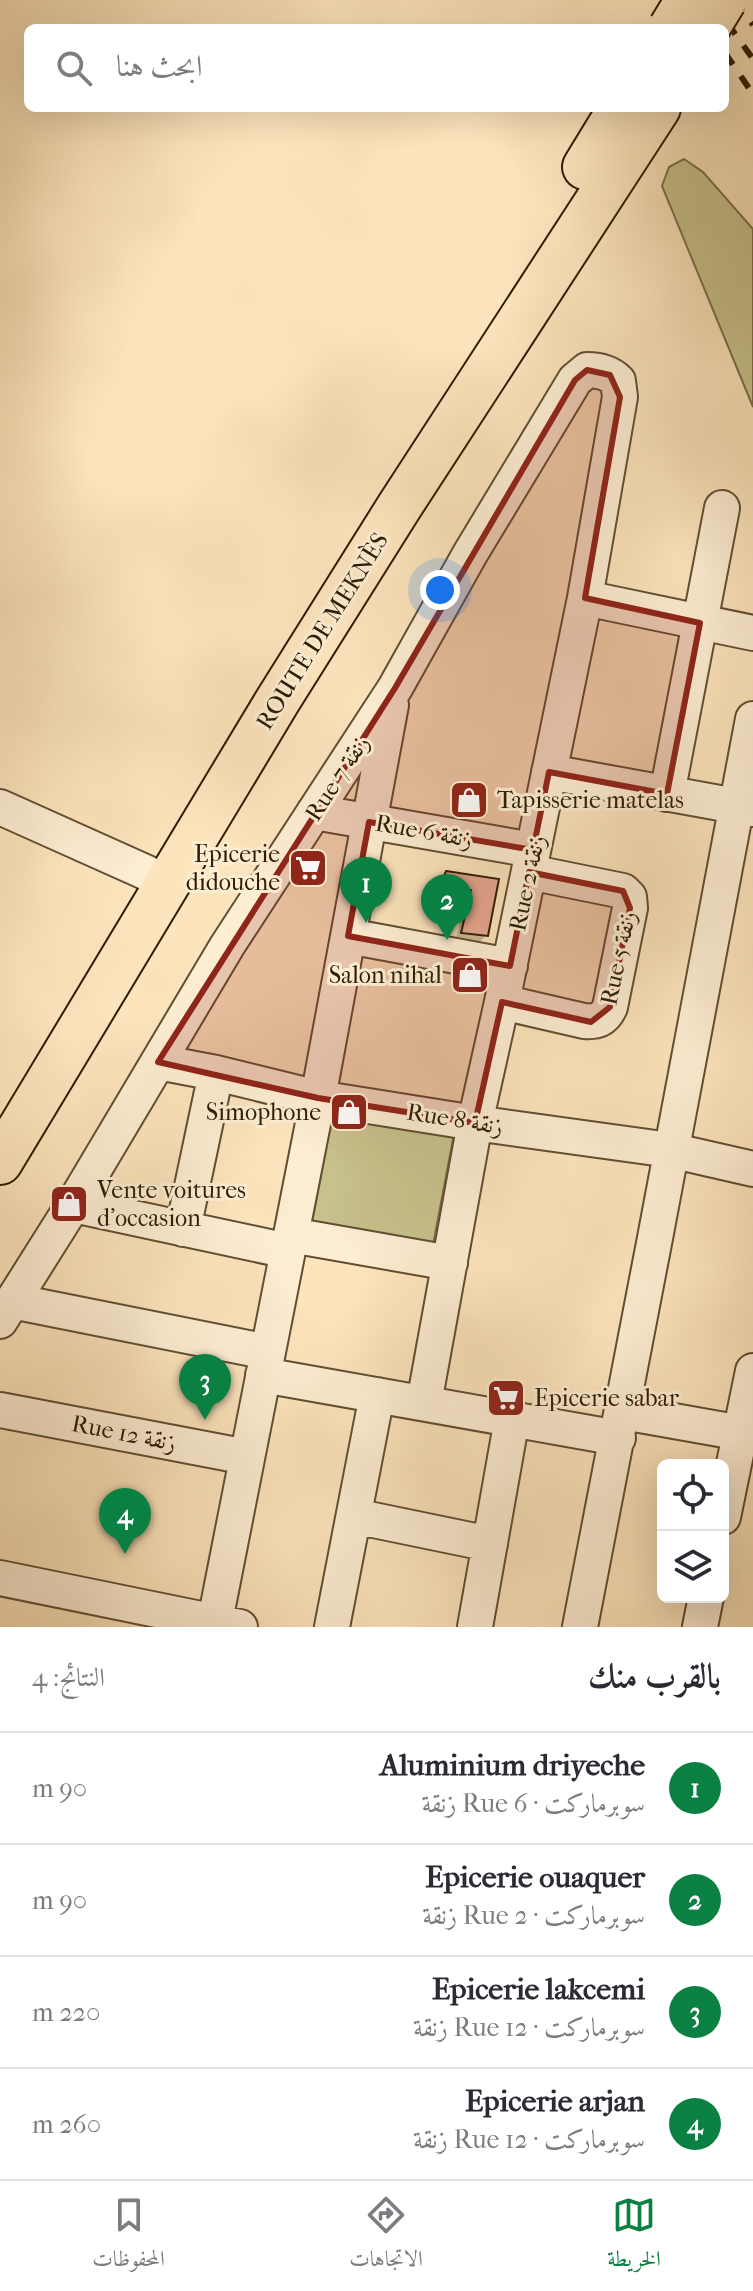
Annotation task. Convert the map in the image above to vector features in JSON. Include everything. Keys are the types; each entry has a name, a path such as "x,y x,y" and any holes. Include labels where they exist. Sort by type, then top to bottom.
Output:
{"main road":[{"path":"673,24 688,0"},
{"path":"709,24 724,0"},
{"name":"ROUTE DE MEKNÈS","path":"0,1110 278,700 641,115"},
{"name":"ROUTE DE MEKNÈS","path":"0,1162 156,878"}],"street":[{"name":"Rue 7 زنقة","path":"6,1311 73,1205 227,946 395,688 470,554 575,380 587,370 602,372"},
{"name":"Rue 2 زنقة","path":"424,1403 475,1123 585,598 620,397 618,381 602,372"},
{"path":"667,794 722,508"},
{"path":"585,598 753,633"},
{"path":"0,1578 121,1616 228,1624 247,1457 395,688"},
{"path":"580,1627 670,1150 745,808 753,719"},
{"path":"549,772 745,808"},
{"path":"0,807 156,878"},
{"name":"Rue 6 زنقة","path":"314,812 531,861"},
{"name":"Rue 5 زنقة","path":"502,1002 584,1021 600,1020 610,1007 631,901 623,891 531,861"},
{"path":"348,936 510,966"},
{"name":"Rue 8 زنقة","path":"158,1062 318,1098 670,1150 753,1169"},
{"path":"183,1229 216,1073"},
{"path":"73,1205 183,1229 450,1263"},
{"path":"6,1311 266,1363 377,1395 512,1419 747,1434"},
{"path":"729,1496 747,1434 753,1371"},
{"path":"332,1627 377,1395"},
{"name":"Rue 12 زنقة","path":"0,1410 247,1457"},
{"path":"475,1627 512,1419"},
{"path":"354,1516 490,1544"},
{"path":"700,1627 705,1603"}],"highlighted area":[{"path":"587,370 610,375 620,397 585,598 700,623 667,794 549,772 533,850 369,822 348,936 510,966 529,872 623,891 630,908 610,1007 591,1022 502,1002 475,1123 318,1098 158,1062 395,688 575,380"}],"shaded area":[{"path":"684,159 703,172 753,229 753,407 662,186 669,167"},
{"path":"333,1111 454,1134 433,1245 312,1222"}],"building":[{"path":"446,871 499,879 488,936 461,933 471,890 440,885"}],"railway":[{"path":"688,0 704,24"},
{"path":"711,0 728,24"},
{"path":"734,0 753,25"},
{"path":"729,25 753,59"},
{"path":"729,59 753,94"}],"place":[{"name":"Tapisserie matelas","path":"469,800"},
{"name":"Epicerie didouche","path":"308,868"},
{"name":"Aluminium driyeche","path":"366,923"},
{"name":"Epicerie ouaquer","path":"447,940"},
{"name":"Salon nihal","path":"470,975"},
{"name":"Simophone","path":"349,1112"},
{"name":"Vente voitures d'occasion","path":"69,1204"},
{"name":"Epicerie sabar","path":"506,1398"},
{"name":"Epicerie lakcemi","path":"205,1420"},
{"name":"Epicerie arjan","path":"125,1554"}]}
